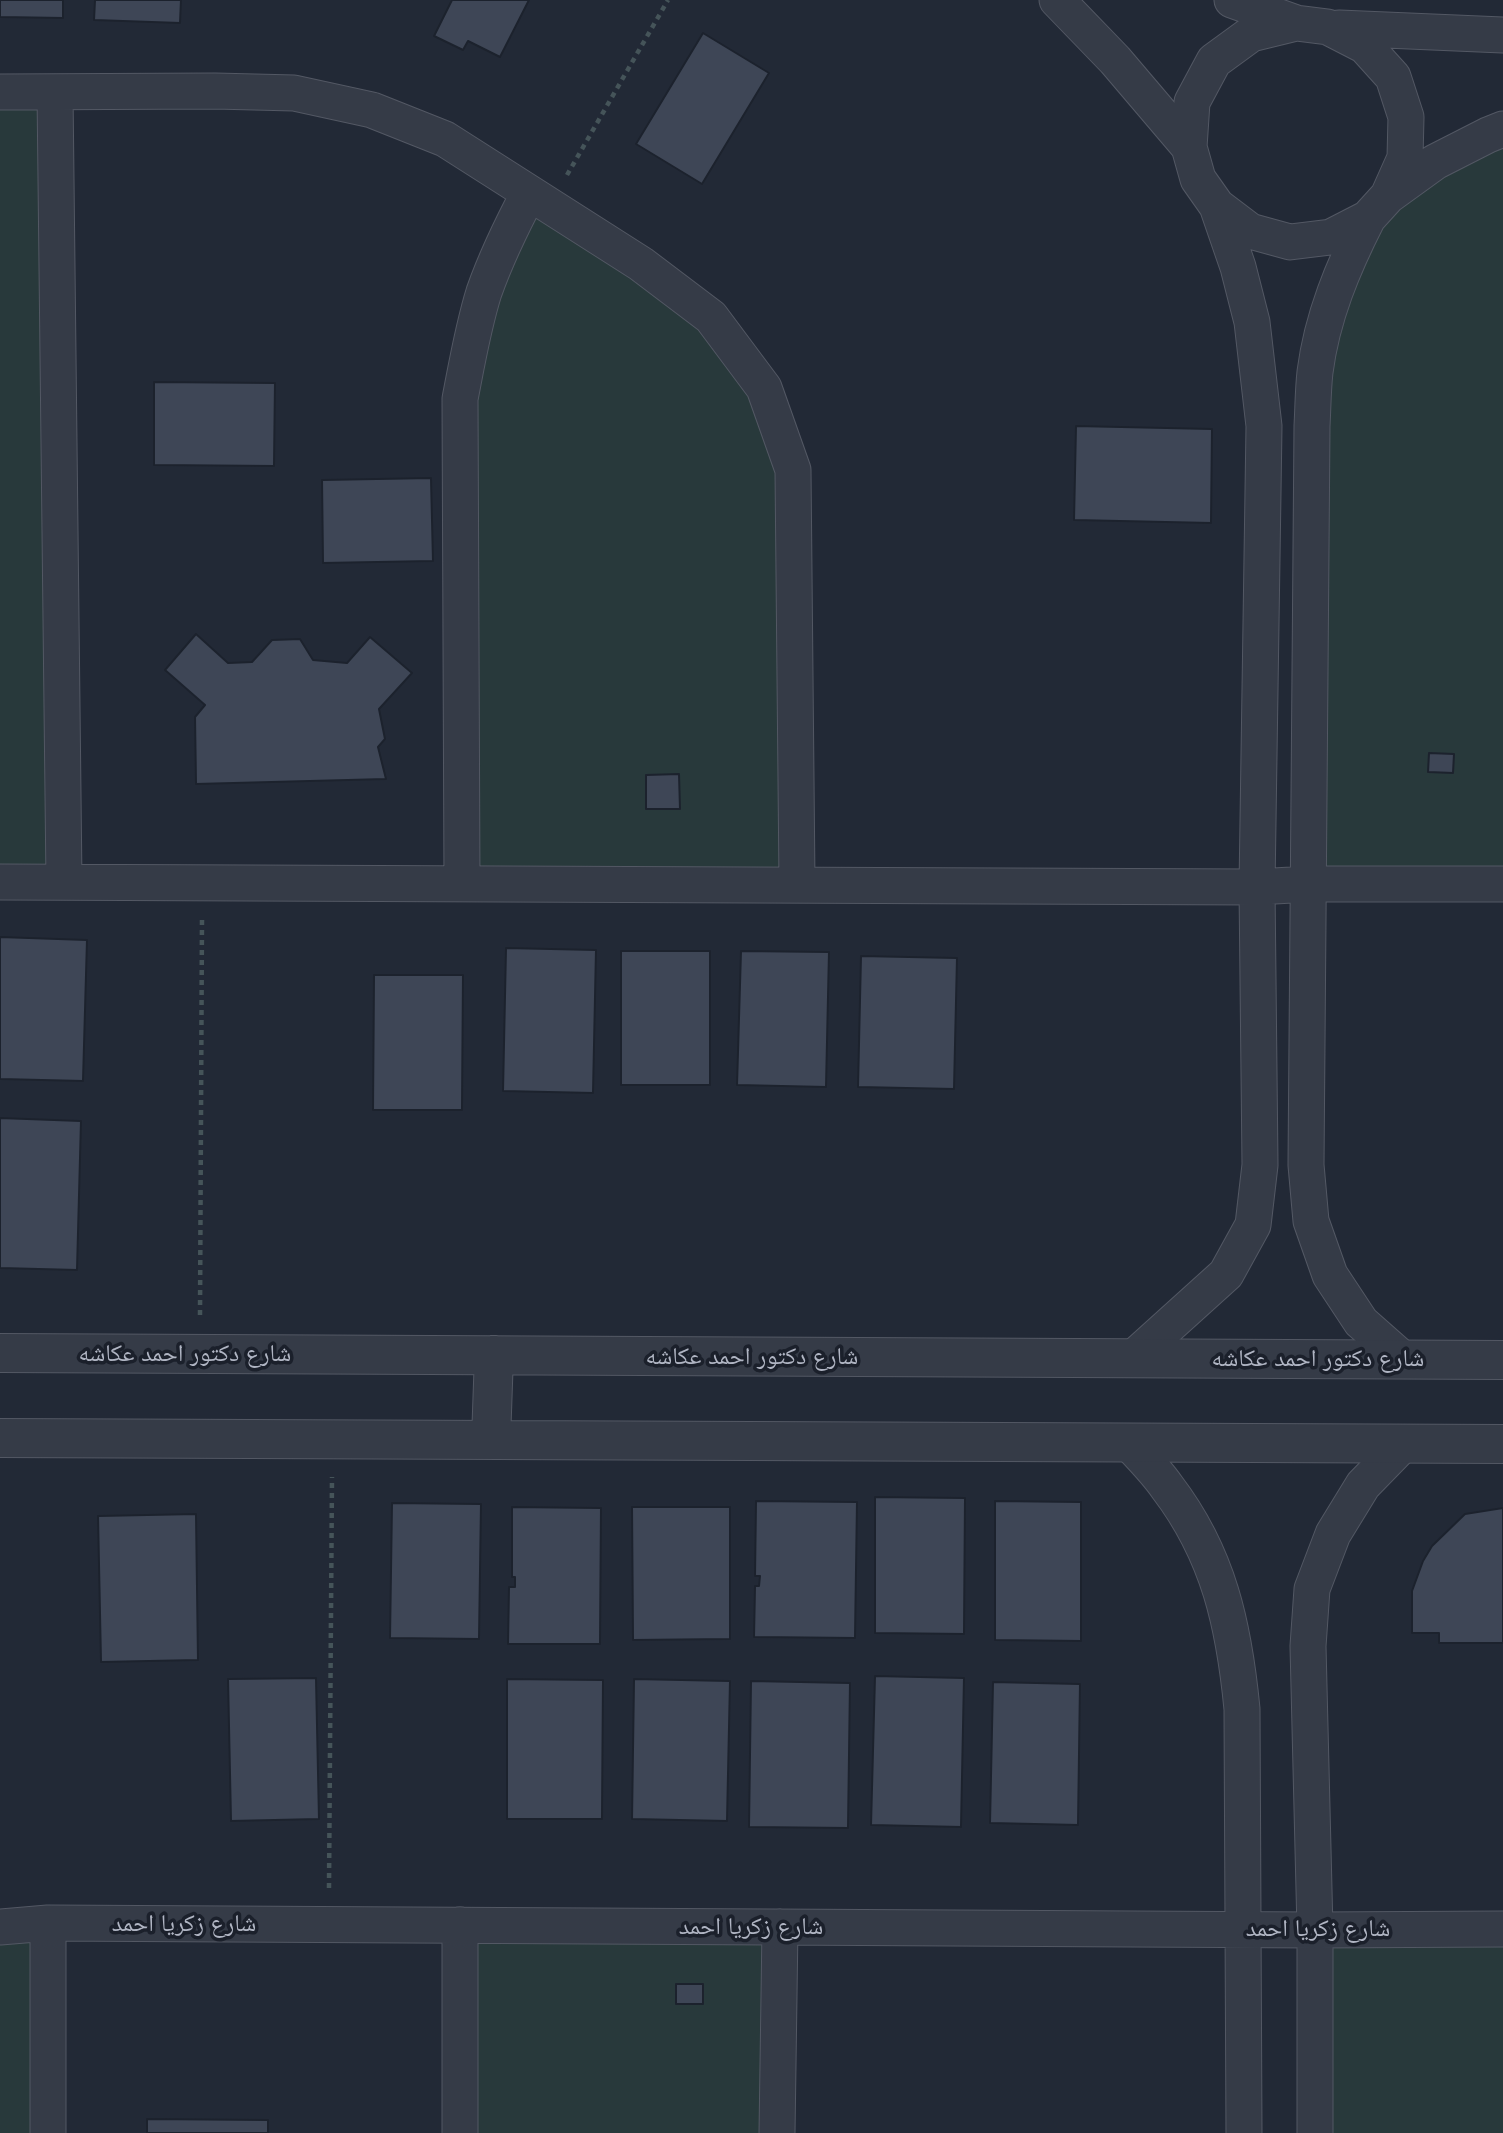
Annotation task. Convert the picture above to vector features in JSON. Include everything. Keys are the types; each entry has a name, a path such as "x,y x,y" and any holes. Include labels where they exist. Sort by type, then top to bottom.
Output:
{"street":[{"path":"1056,0 1115,60 1189,148"},
{"path":"1232,0 1312,25 1365,46 1393,77 1406,117 1405,158 1343,267 1325,318 1315,372 1312,440 1306,1165 1311,1221 1330,1275 1361,1322 1404,1360"},
{"path":"1133,1359 1226,1274 1253,1225 1260,1165 1257,887 1264,426 1252,322 1238,267 1217,206 1198,179 1189,148 1192,102 1214,61 1251,34 1312,25 1503,35"},
{"path":"0,92 215,90 294,93 372,110 445,139 641,264 711,317 764,388 793,470 797,883"},
{"path":"55,92 64,882"},
{"path":"1217,206 1250,231 1290,242 1331,237 1378,207 1435,162 1503,129"},
{"path":"462,883 460,399 470,344 484,292 504,242 539,200"},
{"path":"0,882 797,883 1257,887 1309,884 1503,884"},
{"name":"شارع دكتور احمد عكاشه","path":"0,1353 1503,1360"},
{"path":"491,1440 494,1355"},
{"path":"0,1438 1503,1444"},
{"path":"1128,1442 1168,1487 1199,1537 1222,1592 1236,1650 1242,1709 1244,2133"},
{"path":"1315,2133 1315,1930 1308,1646 1312,1589 1332,1534 1363,1485 1403,1444"},
{"path":"48,1923 48,2133"},
{"name":"شارع زكريا احمد","path":"0,1927 48,1923 1315,1930 1503,1928"},
{"path":"460,1925 460,2133"},
{"path":"777,2133 780,1927"}],"path":[{"path":"539,200 668,0"},
{"path":"200,1354 202,882"},
{"path":"329,1924 332,1439"}],"shaded area":[{"path":"0,92 55,92 64,882 0,882"},
{"path":"1503,129 1503,884 1309,884 1312,426 1368,218"},
{"path":"529,193 711,317 793,470 797,883 462,883 460,399"},
{"path":"48,1923 48,2133 0,2133 0,1927"},
{"path":"460,1925 780,1927 777,2133 460,2133"},
{"path":"1503,1929 1503,2133 1315,2133 1315,1930"}],"building":[{"path":"0,0 63,0 63,18 0,17"},
{"path":"95,0 181,0 180,23 94,20"},
{"path":"452,0 529,0 500,57 468,41 463,50 434,36"},
{"path":"703,33 769,73 702,184 636,144"},
{"path":"154,382 275,383 274,466 154,465"},
{"path":"1076,426 1212,429 1211,523 1074,520"},
{"path":"431,478 433,561 323,563 322,480"},
{"path":"196,634 228,663 252,662 272,640 300,639 313,660 347,663 370,637 412,673 379,709 385,739 378,747 386,779 196,784 195,717 205,705 165,670"},
{"path":"1429,753 1454,754 1453,773 1428,772"},
{"path":"679,774 680,809 646,809 646,775"},
{"path":"0,937 87,940 83,1081 0,1079"},
{"path":"506,948 596,950 593,1093 503,1091"},
{"path":"621,951 710,951 710,1085 621,1085"},
{"path":"741,951 829,952 826,1087 737,1085"},
{"path":"861,956 957,958 954,1089 858,1087"},
{"path":"374,975 463,975 462,1110 373,1110"},
{"path":"0,1118 81,1121 77,1270 0,1268"},
{"path":"875,1497 965,1498 964,1634 875,1633"},
{"path":"756,1501 857,1502 855,1638 754,1637 755,1586 759,1586 760,1576 755,1576"},
{"path":"995,1501 1081,1502 1081,1641 995,1640"},
{"path":"392,1503 481,1504 479,1639 390,1638"},
{"path":"512,1507 601,1508 600,1644 508,1644 509,1587 515,1587 515,1577 512,1577"},
{"path":"632,1507 730,1507 730,1639 633,1640"},
{"path":"1503,1508 1503,1643 1439,1643 1439,1633 1412,1633 1412,1591 1423,1561 1432,1546 1465,1514"},
{"path":"196,1514 198,1660 101,1662 98,1516"},
{"path":"875,1676 964,1678 961,1827 871,1825"},
{"path":"316,1678 319,1819 231,1821 228,1679"},
{"path":"507,1679 603,1680 602,1819 507,1819"},
{"path":"634,1679 730,1681 727,1821 632,1819"},
{"path":"751,1681 850,1683 848,1828 749,1827"},
{"path":"993,1682 1080,1684 1078,1825 990,1823"},
{"path":"676,1984 703,1984 703,2004 676,2004"},
{"path":"147,2119 268,2120 268,2133 147,2133"}]}
